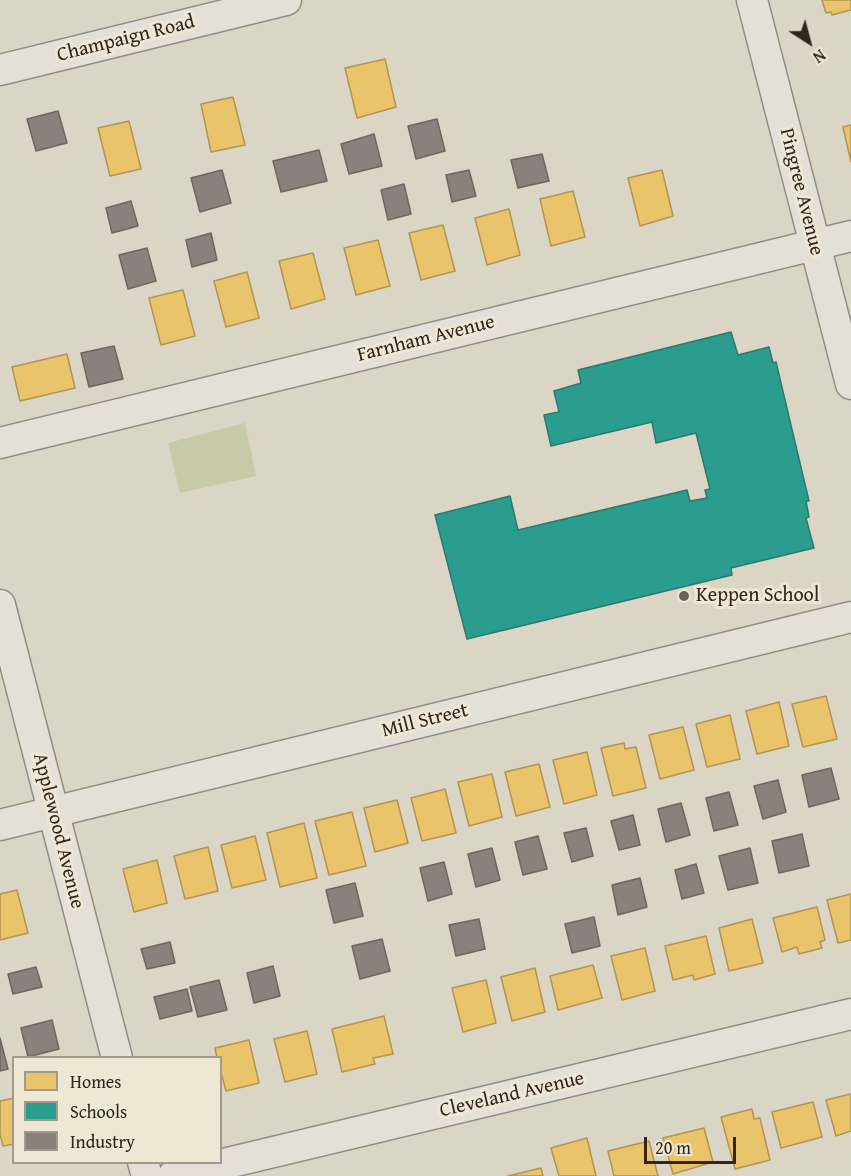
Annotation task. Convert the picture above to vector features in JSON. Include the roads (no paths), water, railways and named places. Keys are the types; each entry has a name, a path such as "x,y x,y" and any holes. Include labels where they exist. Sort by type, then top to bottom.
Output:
{"street":[{"name":"Champaign Road","path":"0,70 286,0"},
{"name":"Pingree Avenue","path":"752,0 851,384"},
{"name":"Farnham Avenue","path":"0,443 851,236"},
{"name":"Applewood Avenue","path":"0,606 116,1056"},
{"name":"Mill Street","path":"0,825 851,617"},
{"name":"Cleveland Avenue","path":"173,1176 851,1014"}],"place":[{"name":"Keppen School","path":"684,596"}]}
